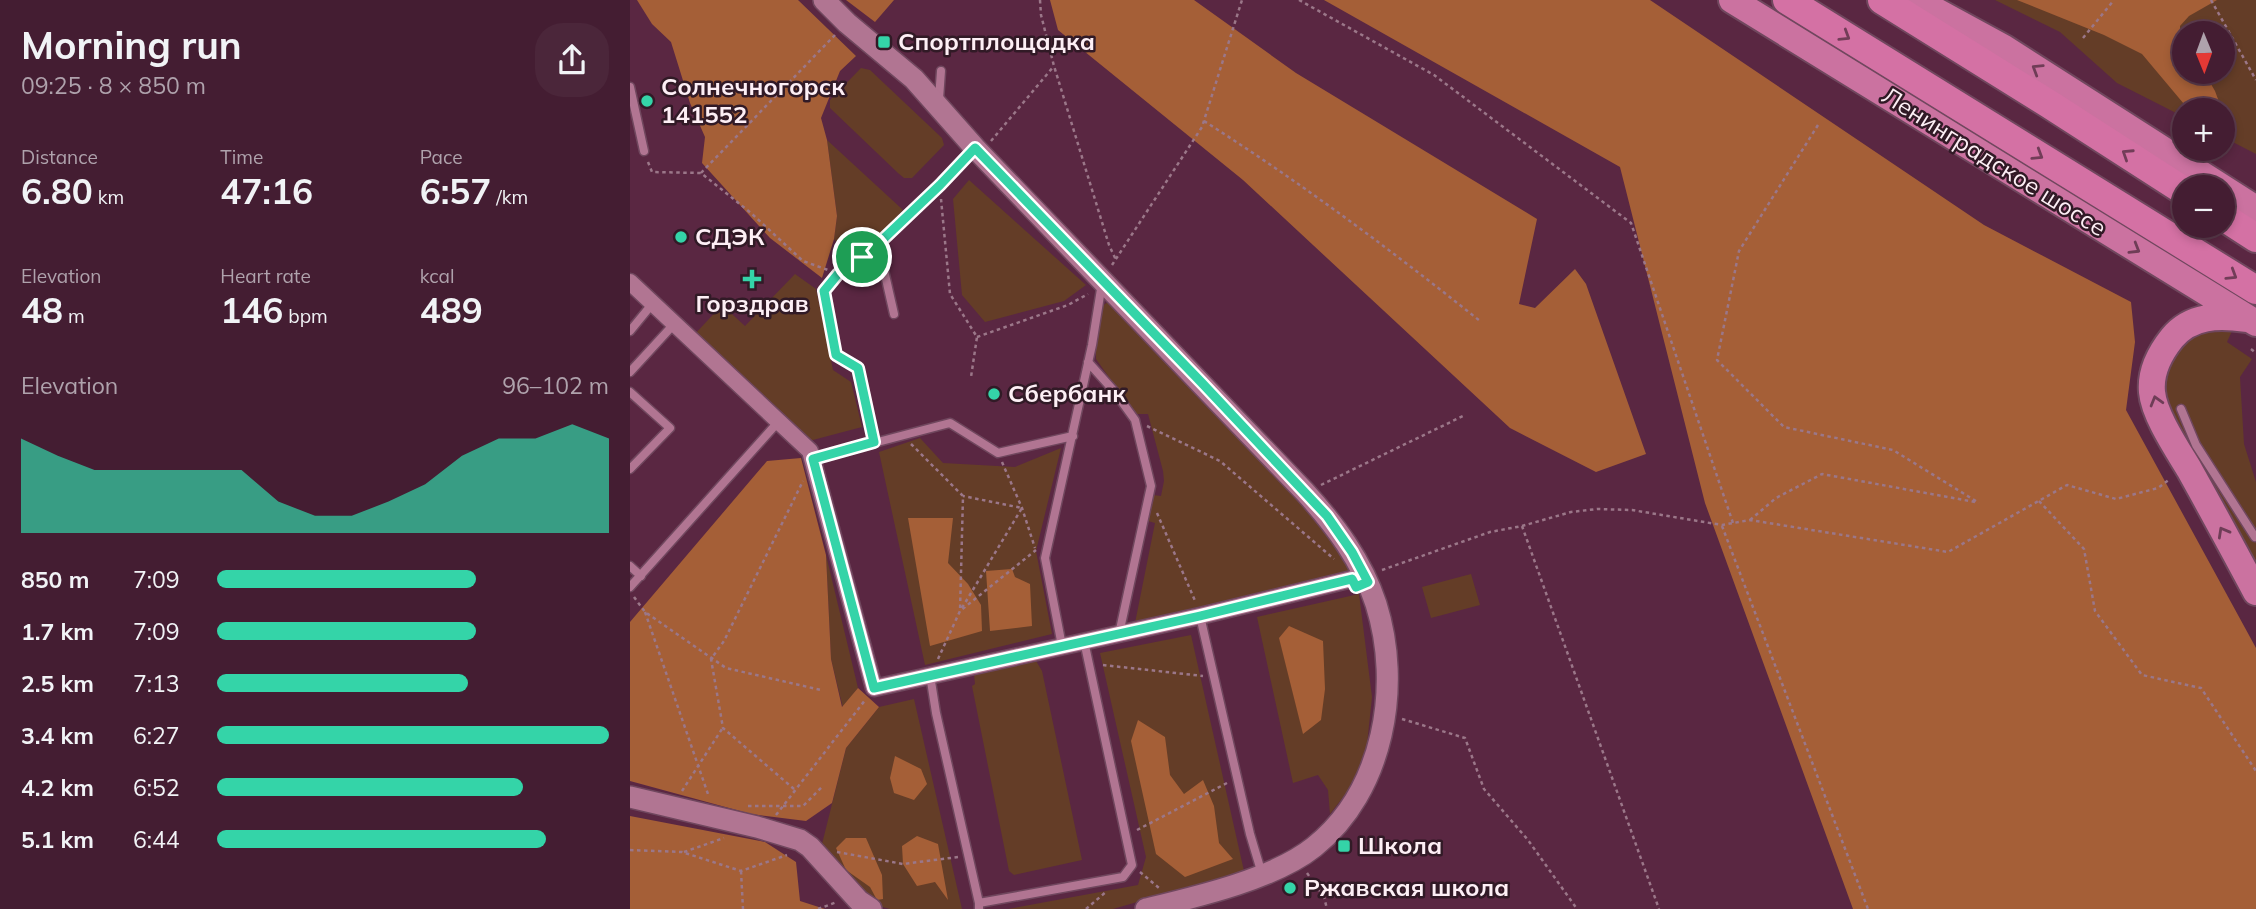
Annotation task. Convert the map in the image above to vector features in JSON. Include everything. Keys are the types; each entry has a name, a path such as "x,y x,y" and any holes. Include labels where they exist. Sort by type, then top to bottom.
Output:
{"highway":[{"name":"Ленинградское шоссе","path":"1787,0 2256,290"},
{"path":"1882,0 2172,183"},
{"path":"2242,205 2256,237"}],"main road":[{"name":"Ленинградское шоссе","path":"1732,0 2254,322"},
{"path":"1916,0 2004,48 2242,205"},
{"path":"2254,322 2226,316 2206,317 2175,334 2161,352 2152,381 2152,395 2158,412 2190,454 2256,592"}],"street":[{"path":"824,0 847,23 914,79 975,148 1306,492 1340,533 1361,578 1376,602 1387,665 1385,714 1376,756 1359,794 1331,832 1297,859 1262,874 1227,887 1146,909"},
{"path":"630,282 810,452 874,688 1361,578"},
{"path":"630,797 800,840 810,847 859,901 872,909"}],"lane":[{"path":"938,106 941,71"},
{"path":"630,87 644,151"},
{"path":"874,442 858,368 836,355 824,291 838,274 878,244 975,148"},
{"path":"878,244 894,314"},
{"path":"1062,646 1045,558 1073,436 1102,280"},
{"path":"630,331 653,303"},
{"path":"630,372 676,324"},
{"path":"1088,362 1135,420 1151,486 1119,634"},
{"path":"630,392 670,428 630,469"},
{"path":"2181,409 2190,454 2255,537"},
{"path":"630,589 779,421"},
{"path":"813,459 950,423 998,453 1073,436"},
{"path":"630,566 640,576"},
{"path":"1200,616 1236,778 1262,874"},
{"path":"930,676 979,906 1123,877 1132,865 1084,641"}],"path":[{"path":"1040,0 1041,15 1054,66 1109,245 1116,260"},
{"path":"977,337 1068,305 1090,293 1102,280 1204,121 1242,0"},
{"path":"1299,0 1434,75 1631,223 1733,523"},
{"path":"2083,38 2114,0"},
{"path":"2211,0 2256,80"},
{"path":"701,173 847,23"},
{"path":"975,148 990,142 1054,66"},
{"path":"1204,121 1387,247 1480,321"},
{"path":"1750,520 1776,498 1822,474 1979,503 1893,450 1784,427 1717,360 1739,251 1818,125"},
{"path":"652,172 701,173 751,213 803,261 838,274"},
{"path":"940,185 950,294 977,337 971,377"},
{"path":"2251,349 2256,352"},
{"path":"1306,492 1465,415"},
{"path":"1135,420 1220,461 1332,558 1361,578 1376,579 1376,572 1490,532 1571,512 1597,509 1632,510 1722,525 1750,520 1948,552 2067,485 2116,499 2158,488 2165,482"},
{"path":"901,435 933,463 963,496 1022,508"},
{"path":"998,453 1022,508 1036,551"},
{"path":"794,789 723,728 711,659 724,641 813,459"},
{"path":"1151,486 1158,515 1200,616"},
{"path":"960,611 963,496"},
{"path":"2039,501 2084,549 2095,611 2142,675 2202,688 2256,771"},
{"path":"930,676 960,611 1022,508"},
{"path":"1722,525 1868,909"},
{"path":"1522,526 1659,909"},
{"path":"960,611 1036,551 1051,531"},
{"path":"1036,551 1046,553"},
{"path":"630,589 645,612 713,806"},
{"path":"645,612 726,668 821,690"},
{"path":"1103,666 1213,678"},
{"path":"682,852 757,827 768,826 874,688"},
{"path":"1385,714 1465,738 1484,789 1528,841 1577,909"},
{"path":"672,806 723,728"},
{"path":"1126,836 1236,778"},
{"path":"740,806 803,806 823,786"},
{"path":"630,850 682,852 741,871 810,847 903,864 968,856"},
{"path":"1297,859 1324,897 1327,909"},
{"path":"1132,865 1176,902"},
{"path":"741,871 744,909"},
{"path":"1086,909 1123,877"}],"shaded area":[{"path":"637,0 798,0 856,56 840,71 821,118 827,140 837,216 834,239 822,278 770,238 702,163 705,137 690,103 671,42 652,24"},
{"path":"846,0 894,0 875,22"},
{"path":"1050,0 1194,0 1296,73 1537,219 1519,304 1535,308 1575,269 1586,284 1646,454 1596,472 1510,428 1243,180 1058,30"},
{"path":"1324,0 1650,0 1984,225 2131,302 2135,342 2126,410 2256,648 2256,909 1853,909 1705,503 1620,167"},
{"path":"1995,0 2256,0 2256,154 2235,143 2235,98 2172,98 2172,111 2117,83 2060,32"},
{"path":"2017,0 2217,0 2184,21 2172,21 2172,84 2211,84 2218,98 2179,98 2142,54 2104,35"},
{"path":"861,68 870,70 942,138 944,145 912,178 904,178 898,173 830,108 830,100"},
{"path":"827,140 903,210 866,251 850,257 834,239 837,216"},
{"path":"969,180 1086,285 1064,301 985,322 962,295 953,199"},
{"path":"795,274 816,289 833,370 851,382 862,427 809,441 694,335 722,305 745,326"},
{"path":"1108,302 1321,522 1352,569 1347,576 1135,623 1155,523 1148,521 1153,495 1161,496 1164,481 1148,414 1135,414 1096,359 1102,306"},
{"path":"2221,325 2232,331 2227,342 2252,359 2240,377 2244,444 2256,482 2256,568 2166,409 2163,377 2177,343"},
{"path":"920,438 943,463 1015,467 1061,448 1036,551 1052,634 925,665 879,452"},
{"path":"801,458 826,555 831,659 842,707 858,688 879,707 846,748 832,803 806,821 751,814 630,781 630,622 767,461"},
{"path":"908,518 953,518 948,563 968,584 981,605 982,631 930,646"},
{"path":"826,555 858,688 843,708 831,659"},
{"path":"1012,569 1015,577 1030,584 1032,626 990,631 986,571"},
{"path":"1471,574 1480,605 1431,618 1422,587"},
{"path":"1359,594 1372,697 1366,754 1347,792 1330,814 1328,790 1318,775 1293,783 1257,617"},
{"path":"1289,626 1323,641 1325,689 1321,720 1303,734 1279,638"},
{"path":"1191,635 1244,871 1113,909 1008,909 1138,885 1146,857 1100,653"},
{"path":"1035,659 1042,671 1082,860 1014,875 1009,871 972,686 975,684 974,674"},
{"path":"914,699 962,909 890,909 880,906 861,893 821,848 846,748 879,707"},
{"path":"1138,720 1165,737 1170,775 1184,794 1203,780 1214,806 1219,843 1233,859 1185,877 1156,854 1131,741"},
{"path":"895,756 921,769 927,784 914,800 894,793 890,778"},
{"path":"630,816 765,842 796,862 800,901 825,909 630,909"},
{"path":"917,836 938,844 948,900 935,882 917,886 903,864 902,846"},
{"path":"846,838 866,838 882,875 883,899 877,900 870,887 846,870 836,848"}],"place":[{"name":"Спортплощадка","path":"884,42"},
{"name":"Солнечногорск 141552","path":"647,101"},
{"name":"СДЭК","path":"681,237"},
{"name":"Горздрав","path":"752,279"},
{"name":"Сбербанк","path":"994,394"},
{"name":"Школа","path":"1344,846"},
{"name":"Ржавская школа","path":"1290,888"}],"route":[{"path":"975,148 1306,492 1340,533 1368,582 1356,587 1352,579 1200,616 874,688 813,459 874,442 858,368 836,355 824,291 838,274 862,257 940,185 975,148"}]}
